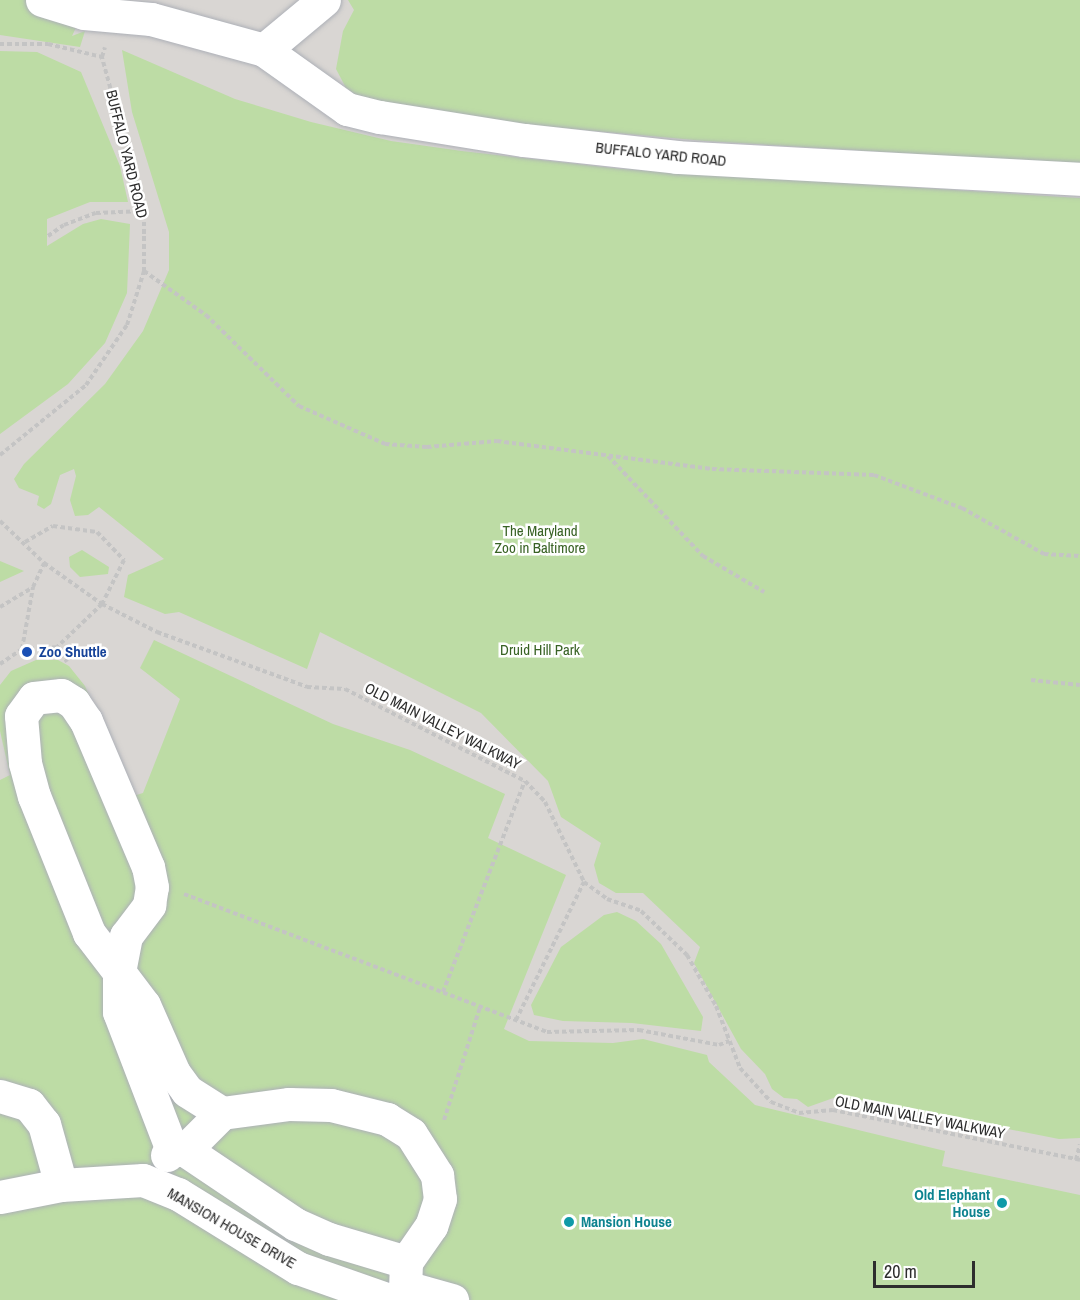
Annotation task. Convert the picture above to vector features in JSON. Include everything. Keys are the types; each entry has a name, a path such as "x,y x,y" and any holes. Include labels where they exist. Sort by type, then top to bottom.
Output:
{"street":[{"name":"BUFFALO YARD ROAD","path":"42,0 84,13 151,19 264,51 347,109 391,119 677,157 790,166 1080,179"},
{"path":"264,51 324,0"},
{"path":"179,1150 119,1012 119,972 126,936 148,905 151,882 86,721 74,703 61,695 34,698 21,716 21,732 34,796 89,933 119,972 144,1005 186,1091 222,1113"},
{"path":"0,1096 29,1105 44,1124 61,1185"},
{"path":"143,1180 222,1113 289,1104 331,1105 387,1119 411,1134 437,1175 440,1199 431,1226 401,1287"},
{"name":"MANSION HOUSE DRIVE","path":"179,1150 295,1224 329,1239 401,1287"},
{"name":"MANSION HOUSE DRIVE","path":"0,1197 61,1185 143,1180 178,1194 298,1268 401,1287 452,1300"}],"path":[{"path":"0,44 48,44 102,57 114,15"},
{"name":"BUFFALO YARD ROAD","path":"0,455 86,385 127,325 144,271 144,211 102,57"},
{"path":"48,236 64,225 96,213 144,211"},
{"path":"144,271 206,315 299,406 364,435 396,445 427,447 497,441 712,469 874,475 962,508 1044,554 1080,556"},
{"path":"608,456 703,556 764,592"},
{"name":"OLD MAIN VALLEY WALKWAY","path":"0,521 25,542 44,563 102,604 184,644 307,687 345,689 525,781 545,802 584,882 607,899 641,911 679,947 716,1006 740,1068 771,1102 799,1113 834,1110 1078,1160"},
{"path":"0,664 22,648 57,647 102,604 124,560 97,532 52,526 25,542"},
{"path":"22,648 33,587 44,563"},
{"path":"0,607 33,587"},
{"path":"57,647 69,666"},
{"path":"1031,680 1080,685"},
{"path":"443,992 525,781"},
{"path":"151,882 547,1032 639,1030 719,1045 729,1041"},
{"path":"516,1020 584,882"},
{"path":"443,1123 480,1007"},
{"path":"1078,1160 1080,1144"}],"green space":[{"name":"Druid Hill Park","path":"0,0 1080,0 1080,1300 0,1300"}],"shaded area":[{"path":"89,0 348,0 354,10 343,31 336,69 346,88 362,99 517,124 705,141 1080,164 1080,198 622,169 462,151 391,141 311,122 235,99 122,50 132,112 169,232 169,270 143,331 105,384 24,464 14,479 19,488 39,496 37,505 44,509 51,504 60,475 74,469 76,476 70,500 75,516 88,515 99,507 164,559 128,575 124,597 165,614 179,612 307,669 320,632 481,713 548,781 561,817 601,843 594,865 599,883 616,893 643,893 700,947 694,963 741,1049 765,1074 772,1089 784,1098 797,1099 808,1107 839,1096 1059,1139 1080,1138 1080,1195 942,1166 945,1151 755,1105 709,1062 707,1055 643,1039 613,1043 529,1041 504,1029 566,875 488,838 505,794 410,750 333,724 154,640 140,668 180,699 143,793 133,796 85,686 69,666 58,660 36,660 11,671 0,685 0,582 24,571 0,561 0,434 68,384 105,343 127,293 130,224 101,219 83,224 47,246 47,219 90,202 128,202 120,166 81,72 37,52 0,51 0,35 80,47 85,31 72,36","holes":["82,550 109,567 108,574 80,577 70,567 69,557","617,912 636,921 661,944 703,1017 701,1031 632,1023 563,1021 534,1015 531,1005 561,947 604,915"]},
{"path":"0,731 10,775 0,780"}],"place":[{"name":"Zoo Shuttle","path":"27,652"},
{"name":"Old Elephant House","path":"1002,1203"},
{"name":"Mansion House","path":"569,1222"}],"park label":[{"name":"The Maryland Zoo in Baltimore","path":"540,538"}]}
